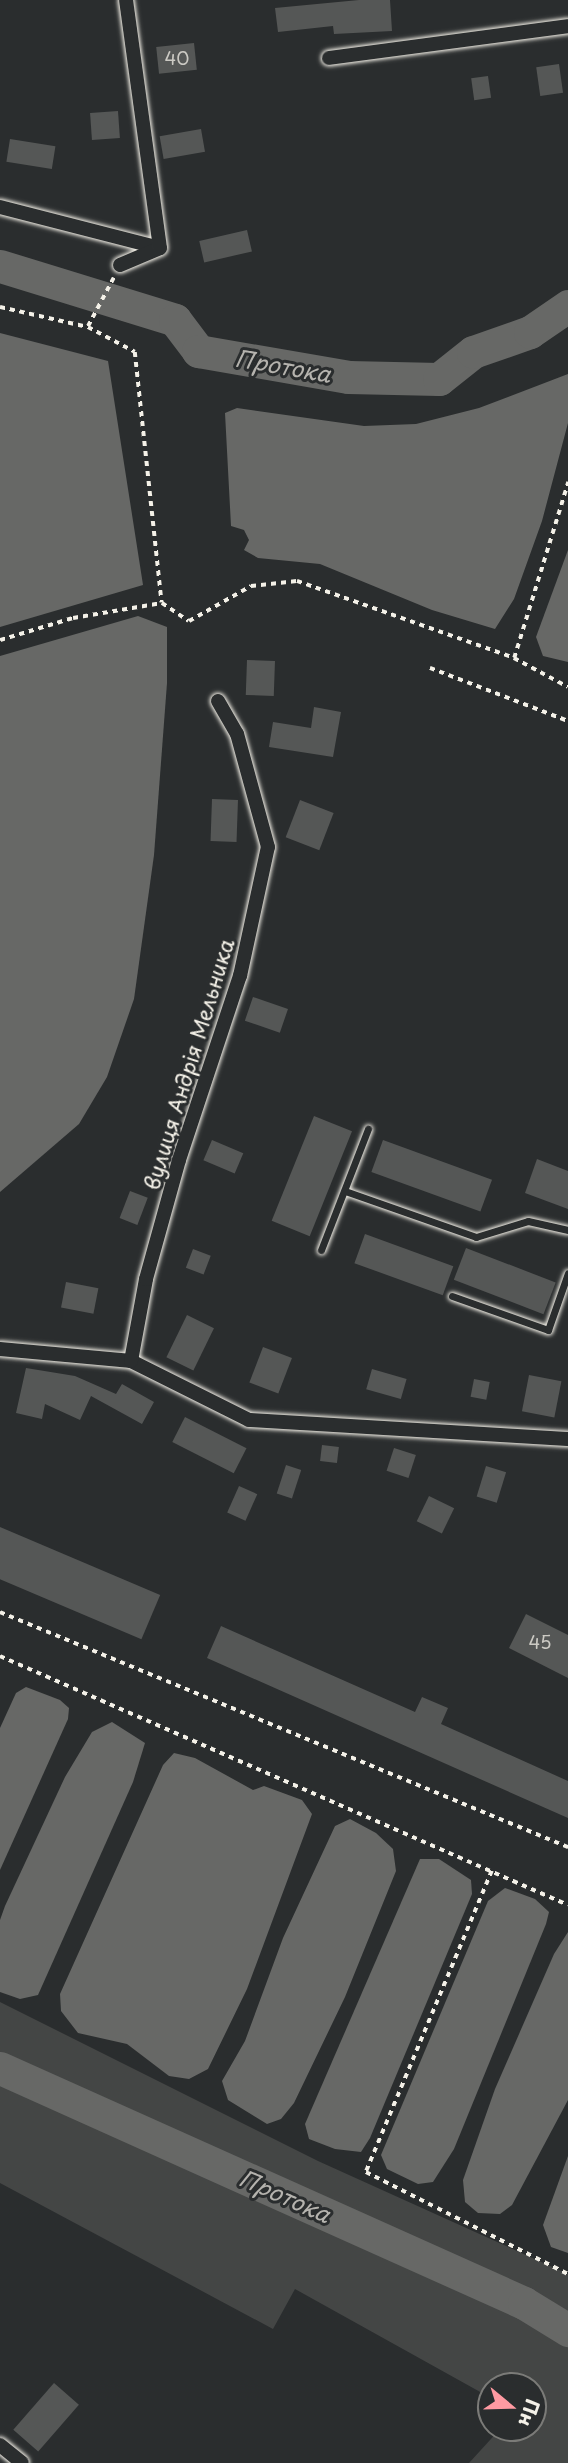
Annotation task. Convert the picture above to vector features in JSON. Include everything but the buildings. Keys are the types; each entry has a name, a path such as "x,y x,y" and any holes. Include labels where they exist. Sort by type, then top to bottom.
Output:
{"street":[{"path":"126,0 160,248"},
{"path":"329,58 568,26"},
{"path":"0,207 160,248"},
{"path":"120,265 160,248"},
{"name":"вулиця Андрія Мельника","path":"131,1361 146,1279 179,1160 240,975 268,847 237,734 218,701"},
{"path":"0,1349 131,1361 249,1420 568,1439"},
{"path":"0,2445 22,2463"}],"lane":[{"path":"321,1250 368,1129"},
{"path":"345,1191 476,1237 528,1221 568,1230"},
{"path":"452,1296 548,1330 568,1273"}],"path":[{"path":"88,327 120,265"},
{"path":"0,307 88,327 135,352 162,603"},
{"path":"514,658 568,482"},
{"path":"0,640 73,618 162,603 190,621 251,586 297,581 514,658 568,687"},
{"path":"430,668 568,721"},
{"path":"0,1612 568,1847"},
{"path":"0,1656 568,1905"},
{"path":"492,1871 366,2172 568,2274"}],"shaded area":[{"path":"0,333 108,361 143,585 0,627"},
{"path":"568,374 568,423 542,521 514,599 495,629 432,610 320,564 258,558 244,550 249,540 244,530 231,526 225,413 237,408 364,426 416,424 479,408"},
{"path":"568,550 568,662 543,656 536,637"},
{"path":"138,616 167,627 167,683 154,855 134,999 107,1077 79,1124 0,1192 0,656"},
{"path":"26,1687 60,1700 69,1708 68,1719 0,1870 0,1728 16,1693"},
{"path":"112,1722 145,1743 133,1782 38,1995 20,1999 0,1992 0,1920 5,1906 65,1777 92,1732"},
{"path":"174,1753 195,1758 253,1790 264,1786 302,1800 312,1814 247,1989 208,2069 189,2079 169,2076 127,2044 78,2033 61,2011 60,1994 163,1765"},
{"path":"350,1819 376,1833 393,1849 396,1871 345,1997 294,2103 281,2119 267,2124 228,2100 222,2081 245,2041 283,1938 335,1826"},
{"path":"420,1859 439,1859 471,1880 472,1894 370,2138 361,2152 335,2149 309,2139 305,2124"},
{"path":"505,1888 535,1899 549,1912 546,1924 454,2149 433,2182 418,2184 387,2169 381,2155 488,1901"},
{"path":"568,1932 568,2100 512,2205 500,2214 478,2213 465,2202 463,2180 495,2089 554,1954"},
{"path":"0,2002 318,2161 568,2274 568,2463 469,2463 488,2442 547,2442 547,2372 477,2372 477,2390 295,2289 273,2329 0,2183"},
{"path":"568,2156 568,2253 551,2247 543,2225"}],"waterway":[{"name":"Протока","path":"0,266 175,320 198,351 348,377 439,379 473,352 530,332 568,306"},
{"name":"Протока","path":"0,2068 524,2303 568,2330"}]}
